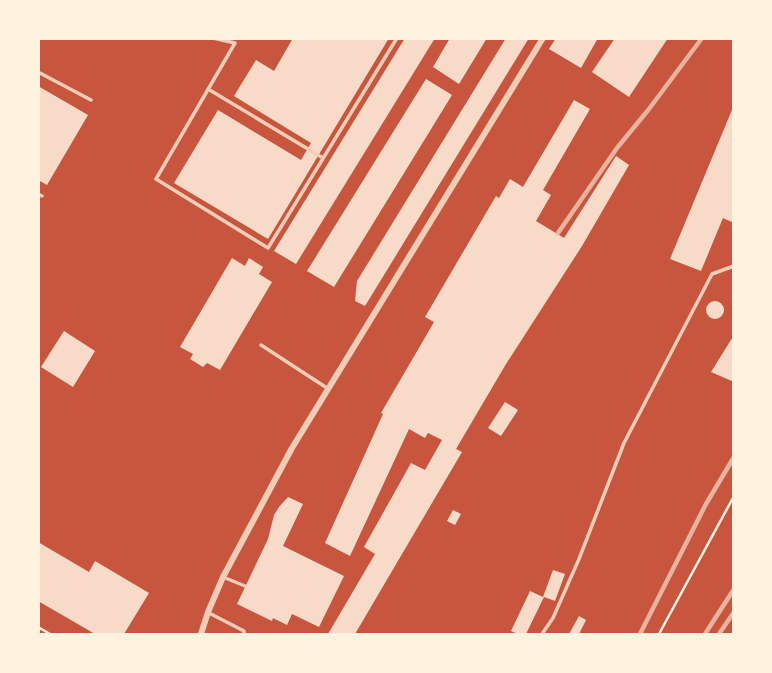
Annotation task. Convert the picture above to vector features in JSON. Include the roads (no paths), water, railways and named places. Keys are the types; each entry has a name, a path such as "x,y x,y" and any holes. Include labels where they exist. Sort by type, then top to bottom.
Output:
{"street":[{"path":"201,635 223,577 292,448 543,38"}],"lane":[{"path":"213,38 237,41 156,179 268,248 397,38"},
{"path":"38,72 90,100"},
{"path":"208,89 323,158"},
{"path":"542,635 553,618 579,559 636,418 712,274 733,266"},
{"path":"261,345 329,389"},
{"path":"223,577 245,586"},
{"path":"208,612 244,631 244,635"}],"railway":[{"path":"558,233 617,148 702,38"},
{"path":"640,634 706,504 734,457"},
{"path":"705,634 734,589"},
{"path":"719,634 734,612"}]}
